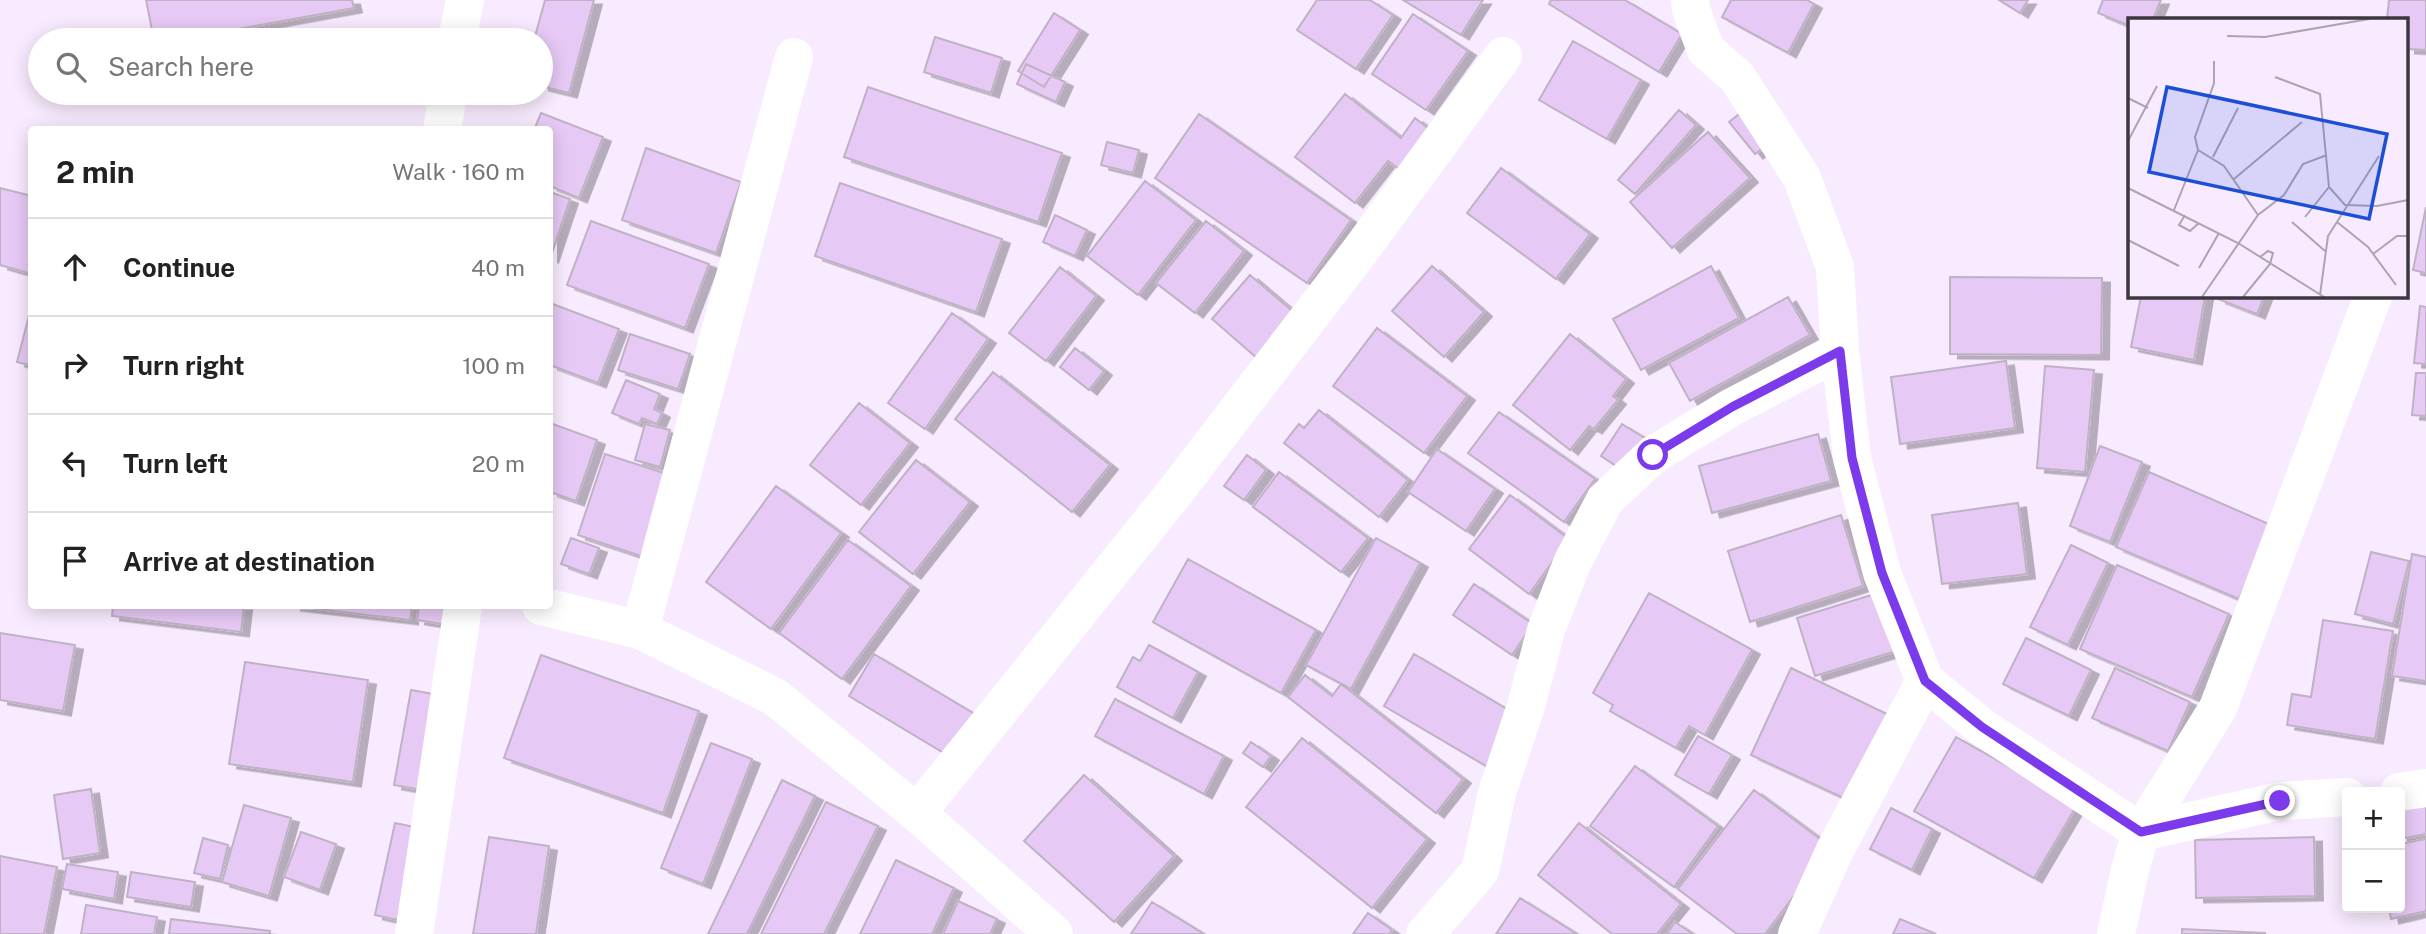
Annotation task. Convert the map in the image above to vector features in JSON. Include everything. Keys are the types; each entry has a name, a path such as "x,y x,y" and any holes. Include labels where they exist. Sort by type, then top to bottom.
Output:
{"street":[{"path":"459,28 465,0"},
{"path":"1690,0 1706,50 1737,77 1802,178 1835,267 1840,351 1852,458 1882,573 1925,681 1982,727 2141,832 2280,801 2342,797"},
{"path":"917,813 1175,492 1360,251 1503,56"},
{"path":"640,630 794,57"},
{"path":"443,126 446,105"},
{"path":"2116,934 2141,832 2218,708 2372,298"},
{"path":"1425,934 1480,871 1497,793 1526,706 1546,630 1572,563 1605,500 1653,455 1732,407 1840,351"},
{"path":"414,934 463,609"},
{"path":"553,609 640,630 775,697 917,813 1054,934"},
{"path":"1797,934 1834,852 1925,681"},
{"path":"2405,791 2426,788"}],"building":[{"path":"146,0 352,0 354,8 244,28 152,28"},
{"path":"545,0 594,0 569,93 553,89 553,28 537,28"},
{"path":"1317,0 1370,0 1393,15 1356,69 1297,30"},
{"path":"1403,0 1483,0 1461,35"},
{"path":"1551,0 1625,0 1682,34 1659,72 1549,4"},
{"path":"1731,0 1807,0 1814,4 1788,53 1722,17"},
{"path":"1999,0 2028,0 2020,13"},
{"path":"2103,0 2161,0 2153,18 2128,18 2128,25 2098,13"},
{"path":"2389,0 2426,0 2426,50 2408,49 2408,18 2387,18"},
{"path":"1054,13 1080,30 1044,87 1018,71"},
{"path":"1413,14 1468,51 1426,110 1372,74"},
{"path":"935,37 1002,58 991,93 924,72"},
{"path":"1573,41 1641,80 1607,139 1539,100"},
{"path":"1026,64 1065,82 1056,102 1017,84"},
{"path":"868,87 1062,153 1038,222 844,157"},
{"path":"1345,94 1401,138 1415,118 1438,136 1407,175 1388,161 1355,203 1295,157"},
{"path":"1747,108 1772,141 1755,154 1729,122"},
{"path":"1679,110 1696,125 1635,194 1618,180"},
{"path":"541,113 603,137 579,198 553,187 553,126 536,126"},
{"path":"1199,114 1351,220 1307,283 1155,178"},
{"path":"1708,132 1750,178 1672,248 1630,202"},
{"path":"1107,142 1139,150 1133,173 1101,165"},
{"path":"646,148 741,182 716,253 622,220"},
{"path":"1501,168 1590,234 1556,279 1467,213"},
{"path":"1145,181 1196,220 1138,295 1087,256"},
{"path":"840,183 1002,239 976,312 815,256"},
{"path":"0,188 28,195 28,273 0,265"},
{"path":"553,193 570,199 553,250"},
{"path":"2426,207 2426,273 2413,270"},
{"path":"1055,215 1087,230 1075,256 1043,242"},
{"path":"591,221 709,264 685,328 567,285"},
{"path":"1206,221 1244,251 1195,313 1156,283"},
{"path":"1432,266 1484,312 1444,357 1392,311"},
{"path":"1711,266 1739,318 1641,370 1613,319"},
{"path":"1060,267 1096,296 1046,361 1009,333"},
{"path":"1250,275 1296,314 1258,359 1212,319"},
{"path":"1950,277 2102,278 2101,355 1950,354"},
{"path":"1788,297 1810,335 1690,401 1669,363"},
{"path":"2141,298 2205,298 2194,360 2131,347"},
{"path":"2218,298 2263,298 2257,314"},
{"path":"553,304 619,329 598,383 553,366"},
{"path":"2420,306 2426,307 2426,364 2414,363"},
{"path":"952,313 988,339 925,429 888,403"},
{"path":"28,319 28,365 17,362"},
{"path":"1377,328 1467,396 1424,453 1333,386"},
{"path":"630,334 690,354 678,389 618,370"},
{"path":"1570,334 1626,379 1613,396 1618,400 1594,429 1589,426 1570,450 1513,405"},
{"path":"1075,348 1104,371 1089,390 1060,367"},
{"path":"2006,361 2015,428 1900,444 1891,377"},
{"path":"2045,366 2094,370 2085,472 2037,468"},
{"path":"993,372 1110,465 1072,512 955,419"},
{"path":"2416,373 2426,373 2426,416 2412,415"},
{"path":"626,380 660,394 654,409 662,413 657,424 642,418 639,424 612,413"},
{"path":"859,403 910,443 861,505 810,465"},
{"path":"1319,410 1408,480 1379,517 1284,443 1299,424 1304,428"},
{"path":"1499,412 1595,479 1564,522 1468,453"},
{"path":"553,424 597,440 576,501 553,493"},
{"path":"645,424 670,430 660,467 635,460"},
{"path":"1622,424 1648,440 1627,473 1601,456"},
{"path":"1818,434 1831,481 1712,513 1699,466"},
{"path":"2100,446 2142,462 2110,542 2070,526"},
{"path":"1437,449 1495,489 1466,531 1408,492"},
{"path":"605,454 667,474 641,556 578,535"},
{"path":"1247,455 1266,470 1244,500 1224,486"},
{"path":"916,460 970,502 913,574 859,532"},
{"path":"1279,472 1368,538 1341,572 1253,507"},
{"path":"2149,472 2271,525 2239,599 2116,547"},
{"path":"776,486 841,533 771,629 706,582"},
{"path":"1510,495 1569,539 1529,594 1469,549"},
{"path":"2018,503 2027,574 1942,584 1932,515"},
{"path":"1841,515 1863,586 1750,622 1728,551"},
{"path":"571,538 599,548 589,574 561,564"},
{"path":"1376,538 1420,563 1351,689 1306,665"},
{"path":"848,540 911,586 842,679 779,633"},
{"path":"2071,545 2108,563 2068,645 2030,627"},
{"path":"2371,552 2409,561 2393,624 2355,614"},
{"path":"2412,554 2426,557 2426,681 2392,676"},
{"path":"1188,559 1316,630 1281,693 1153,622"},
{"path":"2117,565 2229,614 2192,697 2080,649"},
{"path":"1474,584 1533,624 1512,655 1453,615"},
{"path":"1881,592 1899,650 1815,676 1797,618"},
{"path":"1649,593 1752,650 1705,735 1689,726 1676,748 1610,711 1613,705 1593,693"},
{"path":"113,609 244,609 241,632 112,616"},
{"path":"317,609 412,609 410,620"},
{"path":"419,609 450,609 448,625 417,620"},
{"path":"2323,620 2393,631 2375,739 2287,725 2292,694 2311,697"},
{"path":"0,633 75,645 63,711 0,700"},
{"path":"2026,638 2091,670 2069,716 2003,684"},
{"path":"1149,645 1198,672 1173,718 1117,687 1133,657 1140,661"},
{"path":"874,654 978,716 952,758 849,696"},
{"path":"1414,654 1522,718 1491,769 1384,706"},
{"path":"541,655 699,711 663,813 504,758"},
{"path":"245,662 368,680 353,782 229,764"},
{"path":"1791,668 1887,714 1848,800 1751,755"},
{"path":"2115,668 2190,702 2168,751 2092,718"},
{"path":"1305,675 1332,696 1341,684 1463,779 1436,813 1288,697"},
{"path":"411,690 439,695 422,790 394,785"},
{"path":"1115,699 1224,756 1204,794 1095,736"},
{"path":"1698,736 1732,755 1709,794 1675,775"},
{"path":"1956,737 2077,805 2034,878 1914,811"},
{"path":"1302,738 1427,839 1372,908 1246,807"},
{"path":"1251,742 1271,756 1263,767 1243,753"},
{"path":"711,743 752,759 703,884 661,868"},
{"path":"1635,766 1718,826 1674,887 1590,826"},
{"path":"1084,775 1174,856 1114,922 1024,841"},
{"path":"782,780 815,796 747,934 708,934"},
{"path":"91,789 100,853 63,859 54,795"},
{"path":"1754,790 1831,847 1765,934 1737,934 1678,889"},
{"path":"2426,800 2426,834 2405,838 2405,804"},
{"path":"826,802 878,826 824,934 761,934"},
{"path":"244,805 291,818 269,896 222,882"},
{"path":"1891,808 1932,829 1912,870 1870,849"},
{"path":"395,823 424,829 402,921 375,915"},
{"path":"1579,823 1681,904 1657,934 1612,934 1538,875"},
{"path":"301,832 336,844 320,890 284,877"},
{"path":"489,837 549,846 536,934 473,934"},
{"path":"2314,837 2315,896 2196,898 2195,840"},
{"path":"203,838 228,845 220,879 194,873"},
{"path":"2426,839 2426,911 2391,919 2390,913 2405,913 2405,843"},
{"path":"0,856 57,867 44,934 0,934"},
{"path":"896,860 954,888 932,934 860,934"},
{"path":"67,864 118,872 114,899 62,889"},
{"path":"131,872 195,882 191,907 127,897"},
{"path":"1520,898 1577,934 1496,934"},
{"path":"958,901 997,919 990,934 943,934"},
{"path":"1152,902 1204,934 1131,934"},
{"path":"86,905 157,917 154,934 81,934"},
{"path":"1368,913 1392,930 1389,934 1353,934"},
{"path":"171,919 270,931 270,934 169,934"},
{"path":"1900,919 1936,934 1893,934"},
{"path":"1675,922 1693,934 1667,934"},
{"path":"2182,929 2265,933 2265,934 2182,934"}],"route":[{"path":"1653,455 1732,407 1840,351 1852,458 1882,573 1925,681 1982,727 2141,832 2280,801"}]}
